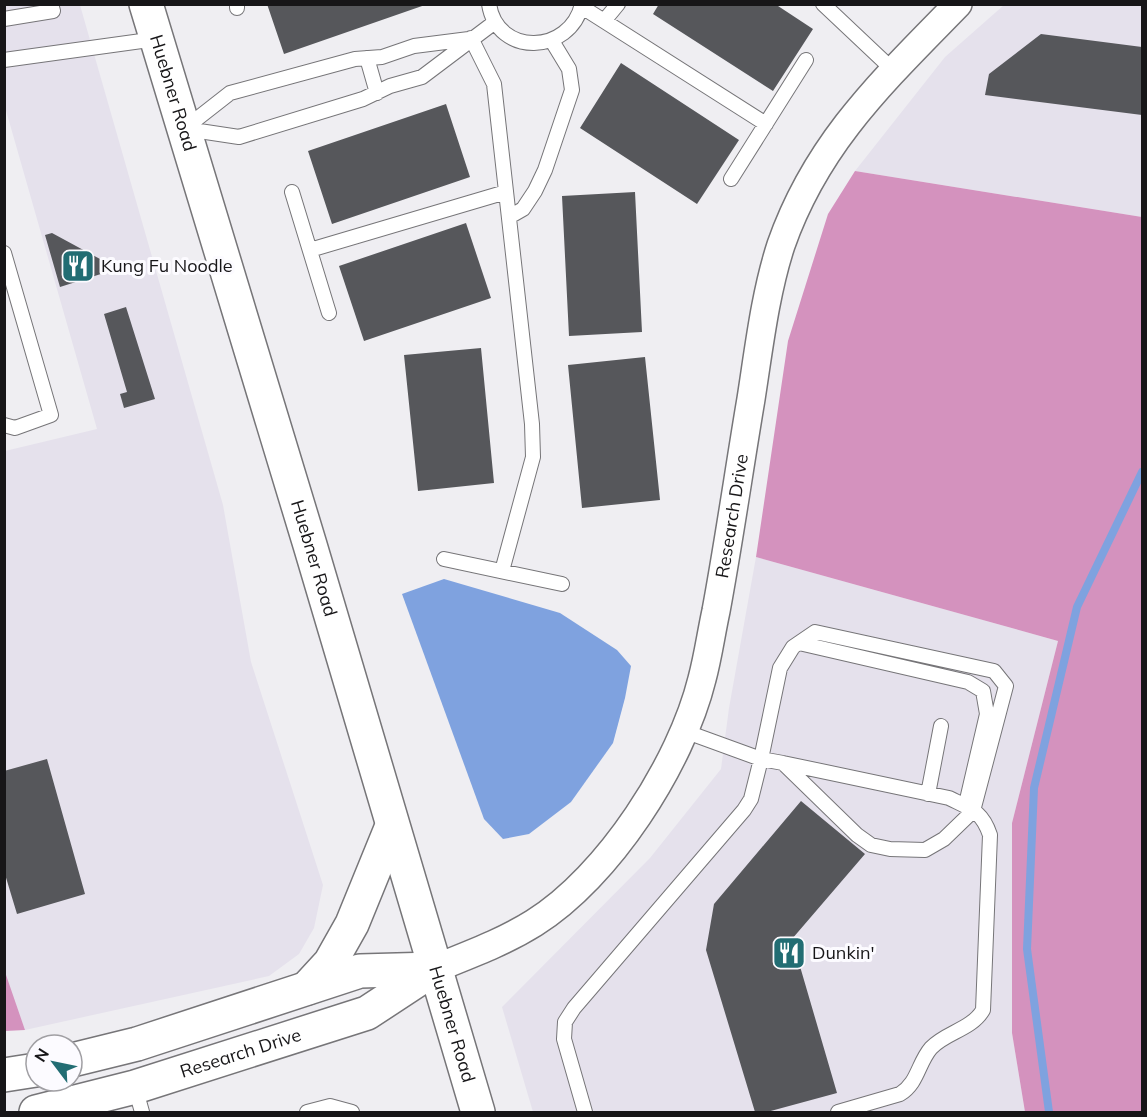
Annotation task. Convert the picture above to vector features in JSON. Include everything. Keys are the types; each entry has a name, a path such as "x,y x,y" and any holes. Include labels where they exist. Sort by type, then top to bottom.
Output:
{"main road":[{"name":"Huebner Road","path":"146,4 478,1113"},
{"path":"307,988 330,963 352,924 392,826"},
{"name":"Research Drive","path":"84,1057 137,1044 360,971 434,969"},
{"name":"Research Drive","path":"36,1113 139,1100 367,1013 434,969"},
{"path":"4,1076 24,1072"}],"street":[{"name":"Research Drive","path":"434,969 498,944 536,922 571,895 630,828 658,782 684,731 702,681 722,580 764,315 781,247 797,206 820,161 847,122 893,70 958,4"}],"lane":[{"path":"4,19 53,11 51,4"},
{"path":"489,4 495,22 503,32 514,39 540,44 564,34 573,25 582,6 766,124"},
{"path":"604,21 618,4"},
{"path":"823,4 893,70"},
{"path":"184,129 239,137 363,99 390,86 422,77 495,22"},
{"path":"184,129 230,93 355,59 382,57 414,46 471,38"},
{"path":"471,38 494,84 532,424 533,457 502,571"},
{"path":"4,60 156,39"},
{"path":"509,217 523,209 535,191 545,170 572,90 569,69 552,40"},
{"path":"367,58 377,93"},
{"path":"731,179 807,60"},
{"path":"292,192 329,313"},
{"path":"310,250 506,192"},
{"path":"4,253 51,415 15,428 4,425"},
{"path":"444,559 562,584"},
{"path":"585,1113 564,1039 565,1022 574,1008 751,799 780,668 793,647 815,632 994,671 1006,686 969,808 944,839 925,850 890,849 871,845 857,835 783,763"},
{"path":"799,644 968,682 983,691 987,714 969,808"},
{"path":"928,794 941,726"},
{"path":"684,731 761,759 949,798 978,813 986,822 990,835 983,1010 977,1019 930,1049 908,1089 900,1094 838,1113"},
{"path":"307,1113 330,1106 352,1113"}],"shaded area":[{"path":"5,5 80,5 223,505 251,662 323,885 314,928 299,954 269,976 25,1030 4,972 5,451 97,429 5,107"},
{"path":"1004,5 1142,5 1142,217 855,171 945,57"},
{"path":"855,171 1142,217 1142,1112 1025,1112 1012,1033 1012,823 1058,641 756,557 788,341 828,214"},
{"path":"756,557 1058,641 1012,823 1012,1033 1025,1112 533,1112 502,1007 650,858 721,769 729,708"},
{"path":"5,972 25,1030 5,1031"}],"water":[{"path":"444,579 560,613 617,650 631,666 613,743 571,802 529,834 503,839 484,819 402,594"}],"building":[{"path":"267,4 425,4 425,5 284,54"},
{"path":"659,4 775,4 813,29 773,91 653,14"},
{"path":"1041,34 1142,47 1142,115 985,95 989,74"},
{"path":"621,63 739,140 697,204 580,128"},
{"path":"446,104 470,177 332,224 308,151"},
{"path":"635,192 642,332 569,336 562,196"},
{"path":"466,223 491,298 364,341 339,266"},
{"name":"Kung Fu Noodle","path":"52,233 100,259 104,273 60,287 45,235"},
{"path":"126,307 155,399 124,408 120,394 127,392 104,314"},
{"path":"481,348 494,483 418,491 404,355"},
{"path":"645,357 660,500 582,508 568,365"},
{"path":"47,759 85,894 17,914 4,871 4,771"},
{"path":"801,801 865,854 792,939 837,1093 767,1112 755,1112 706,950 714,904"}],"waterway":[{"path":"1049,1112 1027,949 1034,788 1077,607 1142,472"}],"place":[{"name":"Kung Fu Noodle","path":"78,266"},
{"name":"Dunkin'","path":"789,953"}]}
